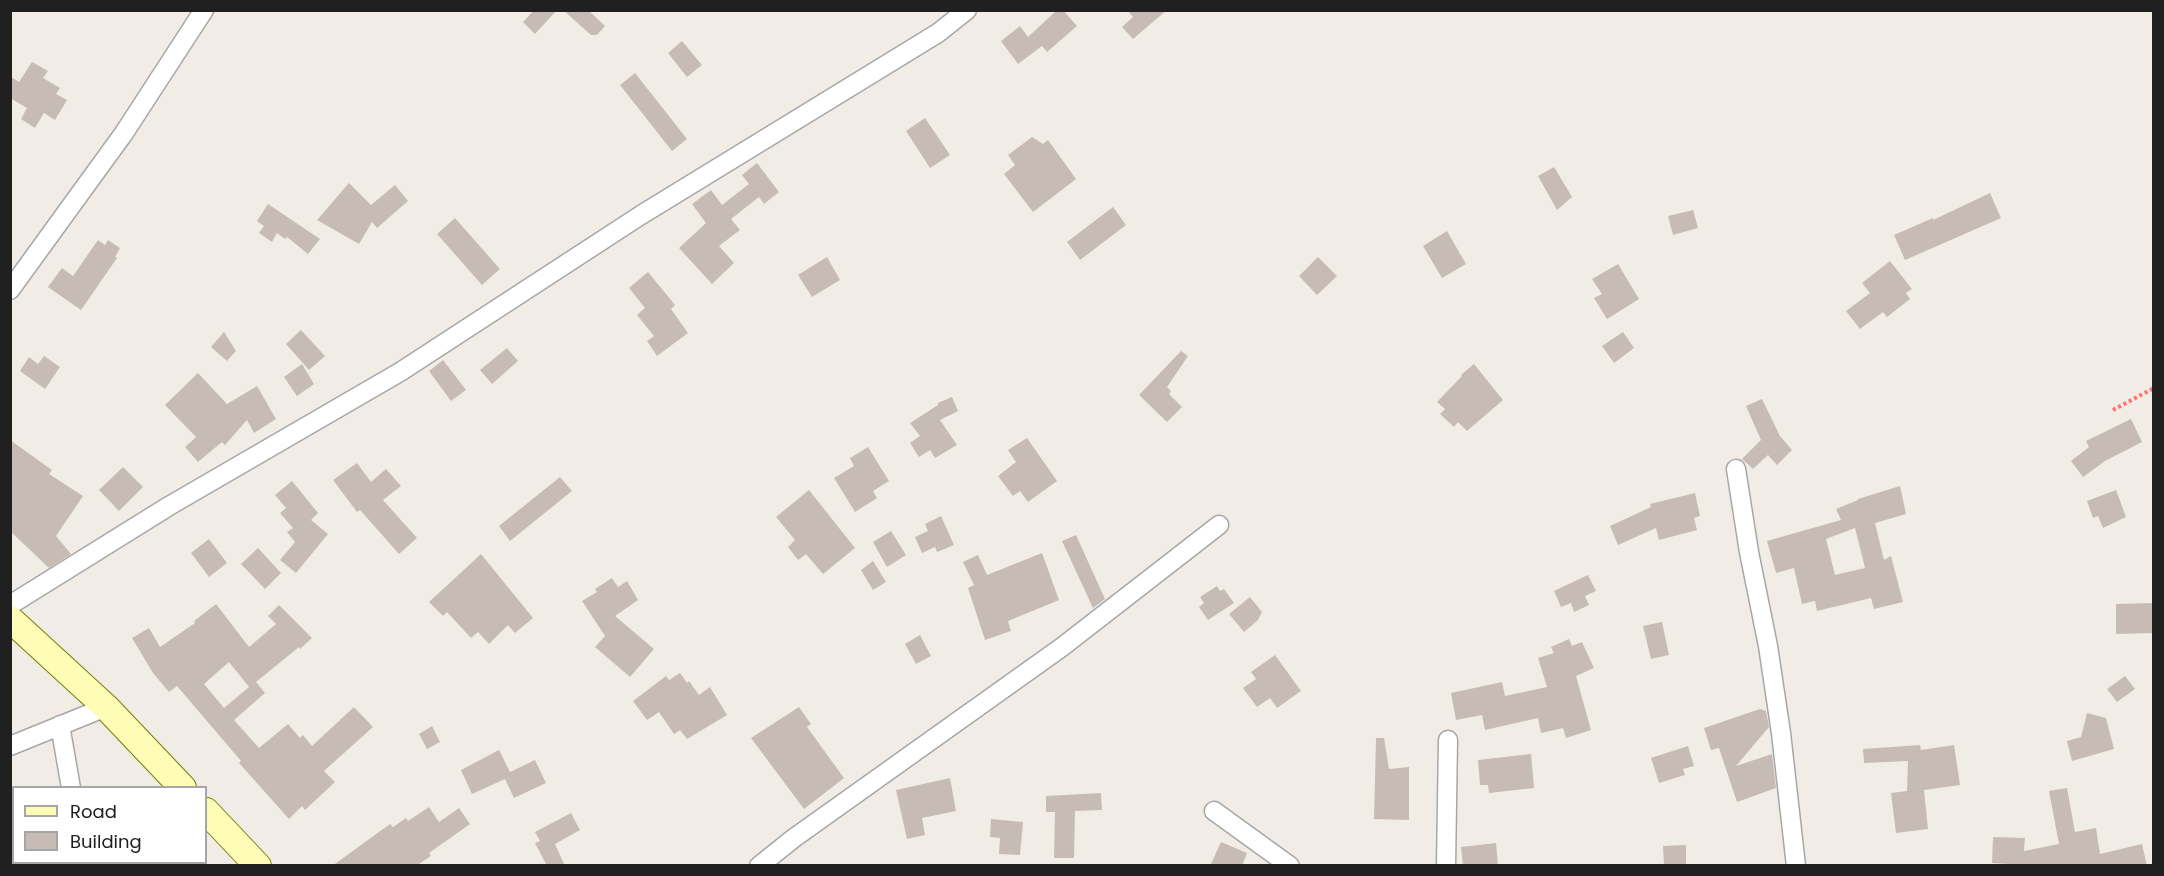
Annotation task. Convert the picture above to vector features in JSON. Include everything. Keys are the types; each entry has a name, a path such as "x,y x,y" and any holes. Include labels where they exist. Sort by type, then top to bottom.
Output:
{"street":[{"path":"10,290 124,133 204,10"},
{"path":"10,605 169,506 400,372 641,215 938,33 968,10"},
{"path":"1736,469 1774,690 1796,866"},
{"path":"759,866 794,838 1062,647 1219,525"},
{"path":"10,619 106,706 181,786"},
{"path":"10,746 106,706"},
{"path":"60,725 71,786"},
{"path":"1446,866 1448,740"},
{"path":"1214,811 1290,866"},
{"path":"207,812 258,866"}],"path":[{"path":"2113,410 2154,388"}],"building":[{"path":"534,10 557,10 535,34 523,22"},
{"path":"563,10 588,10 605,26 597,35 591,35"},
{"path":"1057,10 1063,10 1077,26 1047,52 1042,46 1018,64 1001,41 1020,26 1028,37"},
{"path":"1127,10 1167,10 1133,39 1122,27 1133,17"},
{"path":"682,41 702,65 687,77 668,53"},
{"path":"32,62 48,71 43,78 60,88 56,94 67,100 55,120 44,113 35,128 21,119 27,108 10,98 10,76 19,82"},
{"path":"635,73 687,139 672,151 620,85"},
{"path":"925,118 950,155 930,168 906,131"},
{"path":"1032,137 1043,144 1048,140 1076,179 1033,212 1004,174 1015,165 1008,155"},
{"path":"757,163 779,192 764,204 759,197 731,219 740,230 719,246 734,263 712,284 679,248 706,223 692,204 711,190 722,205 749,184 742,175"},
{"path":"1554,167 1572,197 1557,210 1538,176"},
{"path":"349,183 371,205 395,185 408,201 377,228 372,222 359,244 317,220"},
{"path":"1990,193 2001,218 1905,260 1894,235 1933,218 1933,220"},
{"path":"268,204 320,239 308,254 287,237 285,239 277,233 272,242 259,233 264,226 257,221"},
{"path":"1113,207 1126,225 1080,260 1067,242"},
{"path":"1693,210 1698,228 1673,235 1668,216"},
{"path":"455,218 500,269 482,285 437,234"},
{"path":"1447,231 1466,264 1442,278 1423,246"},
{"path":"98,240 105,245 108,240 120,248 115,257 117,258 81,310 48,287 62,268 73,276"},
{"path":"827,257 840,280 812,297 798,275"},
{"path":"1318,257 1337,276 1317,295 1299,276"},
{"path":"1890,261 1912,289 1906,293 1910,299 1887,317 1883,312 1860,329 1846,311 1870,293 1862,283"},
{"path":"1618,264 1639,299 1607,319 1594,298 1602,294 1592,279"},
{"path":"648,272 675,305 671,309 688,333 657,356 647,341 654,336 637,315 645,308 629,288"},
{"path":"301,330 325,356 309,370 286,344"},
{"path":"224,332 236,351 227,361 211,347"},
{"path":"1623,332 1634,348 1614,363 1602,346"},
{"path":"507,348 518,361 492,384 480,370"},
{"path":"1181,351 1188,356 1167,387 1171,391 1169,394 1182,407 1167,422 1139,395"},
{"path":"44,356 60,367 45,389 20,371 29,357 38,364"},
{"path":"443,360 466,390 451,401 429,371"},
{"path":"302,364 314,384 297,396 284,377"},
{"path":"1474,364 1503,400 1467,431 1458,422 1454,427 1440,414 1445,409 1437,402"},
{"path":"198,373 227,404 257,386 276,419 254,433 247,420 225,445 222,442 198,462 185,447 196,437 165,405"},
{"path":"952,397 958,411 940,420 957,445 935,458 930,450 919,457 910,443 920,436 910,423 938,403"},
{"path":"1762,399 1780,436 1792,450 1777,465 1768,455 1753,469 1742,459 1761,440 1746,406"},
{"path":"2131,419 2142,442 2105,461 2083,477 2071,461 2089,447 2086,441"},
{"path":"1027,438 1057,481 1028,502 1020,491 1013,496 998,476 1016,462 1008,450"},
{"path":"10,440 52,470 49,474 83,496 56,536 71,554 49,568 10,531"},
{"path":"868,447 889,481 873,491 877,498 855,512 834,478 854,466 850,458"},
{"path":"357,463 371,482 386,469 401,486 383,500 417,538 399,554 360,510 357,512 333,480"},
{"path":"123,467 143,487 119,511 99,490"},
{"path":"560,477 572,491 510,541 499,526"},
{"path":"292,481 318,513 311,520 328,534 296,573 280,560 295,542 287,532 293,528 280,513 286,508 275,495"},
{"path":"1900,486 1906,514 1875,523 1884,560 1891,556 1903,602 1874,609 1871,598 1817,611 1815,601 1802,604 1794,568 1776,573 1767,541 1841,520 1836,509 1858,499","holes":["1855,528 1865,568 1835,575 1826,539"]},
{"path":"809,490 855,548 823,574 806,554 798,560 788,547 795,540 776,517"},
{"path":"2116,490 2126,517 2103,528 2098,516 2093,518 2087,501"},
{"path":"1695,493 1700,516 1694,518 1697,530 1659,540 1656,528 1618,545 1610,526 1651,507 1650,504"},
{"path":"941,516 954,545 937,552 935,547 922,553 915,537 928,531 925,524"},
{"path":"891,531 906,555 887,567 873,542"},
{"path":"1076,535 1105,599 1093,608 1062,541"},
{"path":"209,539 227,563 209,577 191,553"},
{"path":"258,548 281,573 265,589 241,564"},
{"path":"1042,553 1059,600 1008,621 1011,631 985,640 968,588 974,585 963,562 978,555 987,575"},
{"path":"481,554 533,618 515,633 508,625 489,644 478,632 471,638 447,612 443,616 429,602"},
{"path":"873,561 886,582 873,590 861,570"},
{"path":"1588,575 1596,591 1585,596 1589,605 1574,612 1571,603 1561,607 1554,591"},
{"path":"612,578 618,587 627,581 638,600 615,616 654,649 630,677 595,647 605,636 582,601 597,592 595,589"},
{"path":"1217,586 1220,591 1224,589 1234,603 1208,620 1199,607 1204,603 1200,597"},
{"path":"1250,597 1262,612 1258,620 1244,632 1229,614"},
{"path":"2154,603 2154,633 2116,634 2116,604"},
{"path":"216,604 249,647 276,624 268,616 279,605 312,638 256,682 265,693 234,720 259,748 288,724 300,738 303,735 312,746 354,707 373,727 324,771 335,782 305,810 302,806 289,819 239,763 241,761 177,686 169,692 153,673 132,638 149,628 160,647 195,623 194,621","holes":["229,662 249,687 224,708 204,684"]},
{"path":"1662,622 1669,655 1651,659 1643,626"},
{"path":"920,635 931,656 916,664 905,644"},
{"path":"1569,639 1572,646 1582,642 1594,668 1576,676 1591,730 1566,738 1563,728 1541,733 1538,718 1485,730 1482,715 1456,720 1451,693 1502,682 1505,696 1547,687 1538,658 1554,653 1551,647"},
{"path":"1275,655 1301,691 1277,708 1270,698 1257,707 1243,688 1256,679 1251,672"},
{"path":"680,673 699,695 710,687 727,715 687,739 680,730 674,734 659,712 647,720 633,701 666,676 669,680"},
{"path":"2125,676 2135,689 2117,702 2107,689"},
{"path":"799,707 811,724 807,727 844,778 804,809 751,738"},
{"path":"1760,709 1766,711 1769,727 1736,766 1772,754 1776,788 1737,802 1719,748 1711,750 1704,728"},
{"path":"2087,713 2106,718 2114,749 2072,761 2067,741 2081,737"},
{"path":"432,726 440,742 427,749 419,734"},
{"path":"1376,738 1384,738 1389,769 1409,767 1409,820 1374,819"},
{"path":"1920,745 1921,750 1954,745 1960,785 1924,790 1928,829 1896,833 1891,793 1907,791 1908,761 1864,763 1863,749"},
{"path":"1688,746 1694,766 1683,769 1685,775 1659,783 1651,758"},
{"path":"499,750 510,772 535,760 546,783 514,798 505,779 472,794 461,770"},
{"path":"1531,754 1534,788 1489,793 1488,785 1480,785 1478,760"},
{"path":"950,778 956,811 922,818 925,835 907,839 896,790"},
{"path":"2067,788 2075,832 2096,828 2100,854 2142,844 2147,866 2042,866 1992,863 1993,837 2025,838 2024,851 2059,844 2049,791"},
{"path":"1101,793 1102,810 1075,811 1074,858 1054,858 1055,812 1046,812 1046,796"},
{"path":"429,807 439,822 459,808 470,824 429,853 431,856 416,866 332,866 390,824 393,827 406,818 408,821"},
{"path":"571,813 580,830 555,844 565,866 547,866 535,843 540,841 535,832"},
{"path":"991,819 1023,822 1020,855 999,854 1000,838 990,837"},
{"path":"1221,842 1247,853 1242,866 1210,866"},
{"path":"1496,843 1498,866 1463,866 1461,847"},
{"path":"1686,845 1686,866 1664,866 1663,846"}]}
